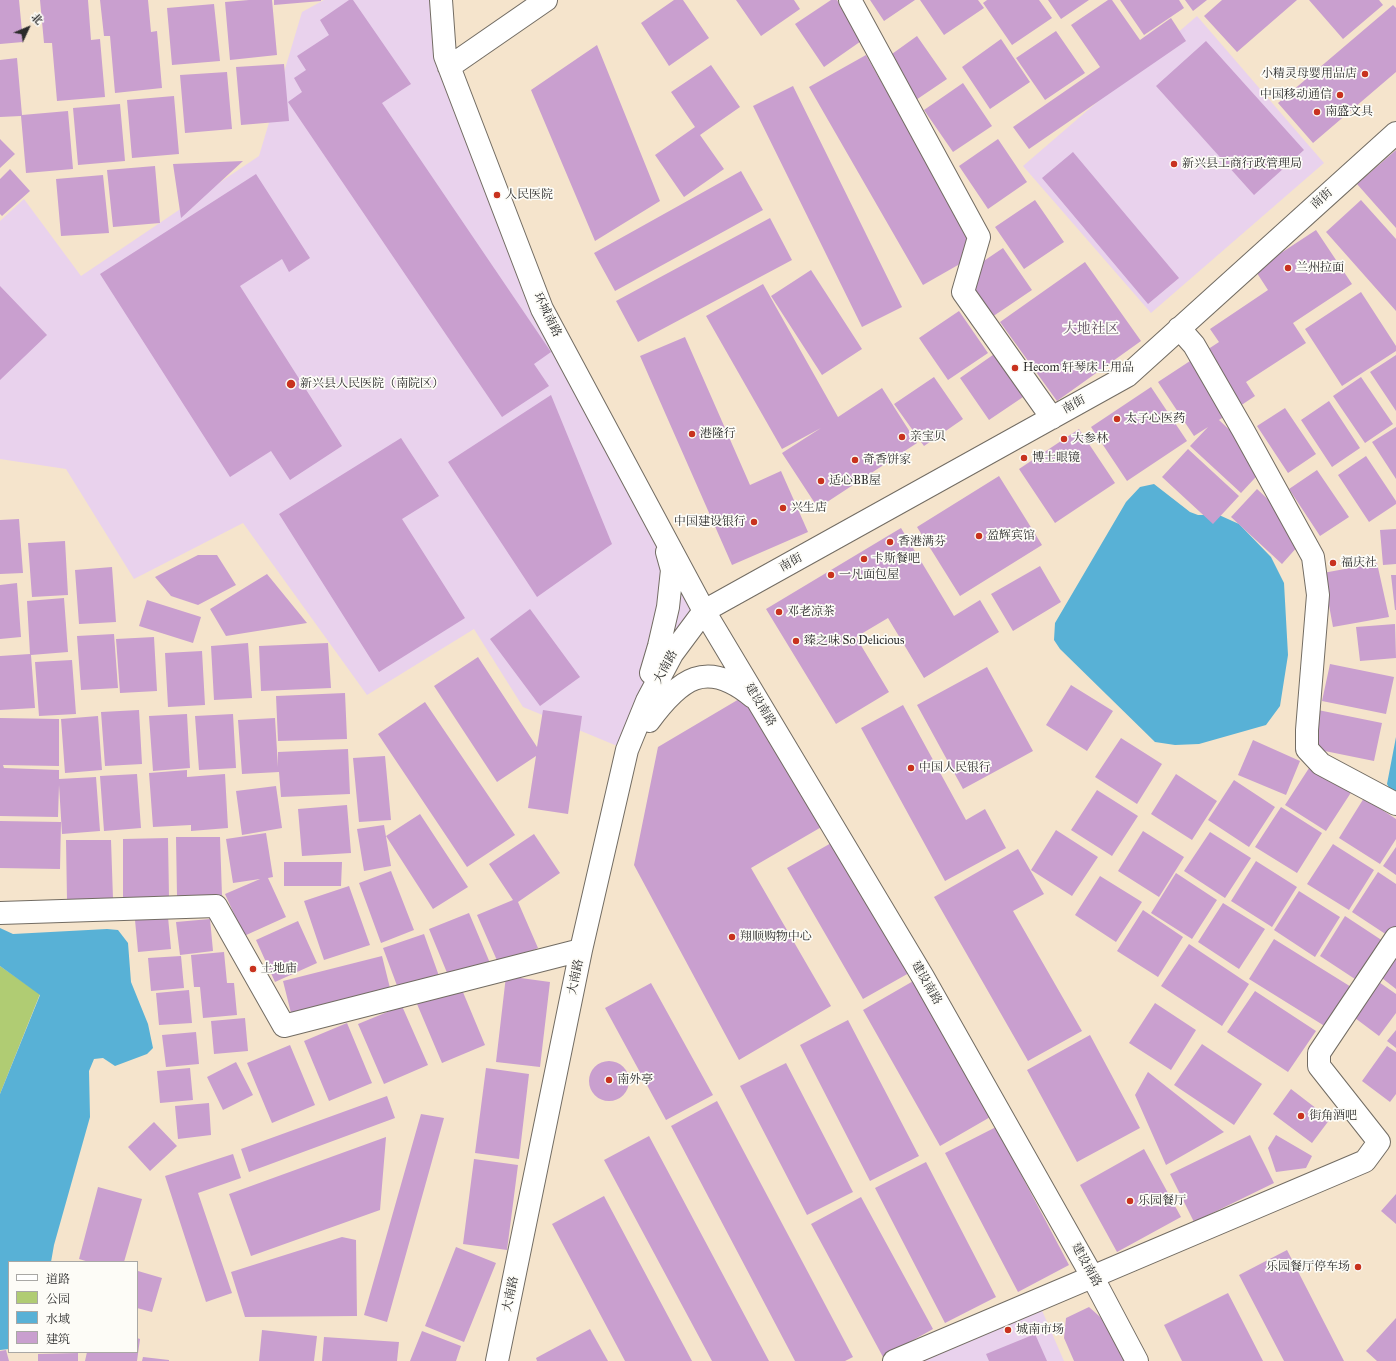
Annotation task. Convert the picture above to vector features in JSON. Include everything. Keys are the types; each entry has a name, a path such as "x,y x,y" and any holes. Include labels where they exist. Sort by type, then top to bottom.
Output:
{"street":[{"name":"环城南路","path":"441,0 445,56 542,309 704,611"},
{"path":"449,67 546,0"},
{"path":"850,0 979,237 963,292 1052,418"},
{"name":"南街","path":"704,611 1127,376 1396,132"},
{"path":"1179,328 1198,352 1313,557 1318,595 1306,730 1306,749 1321,764 1396,804"},
{"path":"627,750 659,646 668,606 672,570 657,522"},
{"name":"建设南路","path":"704,611 923,977 1092,1276 1137,1361"},
{"name":"大南路","path":"497,1361 581,950 627,750 647,701 672,654 704,611"},
{"path":"627,750 666,697 681,685 695,678 711,676 738,685 757,701"},
{"path":"0,913 216,906 284,1026 581,950"},
{"path":"894,1361 1366,1161 1379,1142 1319,1066 1319,1054 1396,938"}],"shaded area":[{"name":"新兴县人民医院（南院区）","path":"324,0 441,0 445,56 542,309 704,611 627,750 523,707 474,629 367,695 243,523 134,579 66,469 0,459 0,221 24,199 81,276 259,156 302,12"},
{"name":"新兴县工商行政管理局","path":"1197,16 1324,163 1151,313 1023,166"},
{"name":"城南市场","path":"1037,1299 1064,1361 894,1361"}],"green space":[{"path":"0,966 40,994 0,1094"}],"water":[{"path":"1154,484 1190,512 1198,515 1219,515 1239,524 1271,557 1284,583 1288,655 1280,706 1266,725 1199,744 1175,745 1155,742 1060,649 1054,640 1055,623 1126,502 1140,487"},
{"path":"1396,737 1396,796 1393,795 1387,784"},
{"path":"0,928 13,934 107,929 118,930 128,943 131,982 148,1024 153,1048 147,1054 115,1066 103,1058 94,1059 89,1071 90,1117 54,1245 51,1261 8,1261 8,1349 0,1350 0,1094 40,995 0,966"}],"building":[{"path":"0,0 19,0 23,42 0,44"},
{"path":"40,0 88,0 91,40 100,39 105,97 57,101 52,43 44,43"},
{"path":"100,0 148,0 151,32 157,31 162,88 115,93 110,36 104,36"},
{"path":"272,0 277,55 230,60 225,2"},
{"path":"274,0 321,0 321,1 274,5"},
{"path":"349,0 353,0 411,84 382,103 551,352 534,364 549,386 502,417 288,102 302,92 294,78 306,70 297,56 329,35 320,20"},
{"path":"674,0 683,0 709,38 669,66 641,23"},
{"path":"736,0 794,0 800,9 761,36"},
{"path":"831,0 837,0 864,39 824,67 795,24"},
{"path":"870,0 915,0 884,21"},
{"path":"920,0 978,0 984,8 944,35"},
{"path":"987,0 1039,0 1052,18 1012,45 983,3"},
{"path":"1048,0 1089,0 1061,19"},
{"path":"1108,0 1112,0 1140,40 1171,18 1186,41 1029,149 1013,127 1100,67 1071,25"},
{"path":"1120,0 1179,0 1184,8 1144,35"},
{"path":"1185,0 1207,0 1193,11"},
{"path":"1222,0 1297,0 1237,52 1204,16"},
{"path":"1309,0 1379,0 1383,5 1343,39"},
{"path":"214,4 220,61 172,65 167,8"},
{"path":"1393,5 1396,8 1396,72 1313,143 1278,103"},
{"path":"1056,31 1085,73 1045,100 1016,58"},
{"path":"917,36 947,79 907,106 878,64"},
{"path":"1001,39 1030,82 990,109 962,67"},
{"path":"1206,41 1304,150 1254,195 1156,86"},
{"path":"597,45 660,201 595,241 531,90"},
{"path":"866,55 979,253 923,285 809,87"},
{"path":"17,58 22,115 68,111 73,169 26,173 21,116 0,117 0,60"},
{"path":"284,64 289,121 241,125 236,67"},
{"path":"711,65 740,107 700,135 724,169 684,197 655,155 695,127 671,92"},
{"path":"227,72 232,129 185,133 180,75"},
{"path":"963,83 992,126 953,152 924,110"},
{"path":"793,86 902,307 862,327 753,106"},
{"path":"174,96 179,154 132,158 127,100"},
{"path":"120,104 125,161 78,165 73,108"},
{"path":"0,139 15,154 0,168"},
{"path":"998,139 1027,182 988,209 959,166"},
{"path":"1396,150 1396,228 1357,184"},
{"path":"1073,152 1179,278 1148,304 1042,178"},
{"path":"243,161 181,218 173,164"},
{"path":"155,166 160,223 113,227 107,170"},
{"path":"10,169 30,191 2,216 0,214 0,179"},
{"path":"741,171 763,210 615,291 594,253"},
{"path":"256,174 310,258 289,272 282,259 240,286 342,446 290,480 271,451 230,477 100,274"},
{"path":"103,175 109,233 61,236 56,179"},
{"path":"1035,200 1064,242 1024,269 995,227"},
{"path":"1361,200 1396,239 1396,311 1326,232"},
{"path":"770,218 792,260 638,342 616,301"},
{"path":"1316,230 1352,284 1293,323 1306,343 1246,382 1255,396 1219,420 1267,465 1241,493 1190,446 1208,427 1194,436 1158,382 1219,342 1210,329 1268,290 1255,270"},
{"path":"1003,248 1032,290 992,317 963,275"},
{"path":"1085,262 1141,341 1057,401 1000,322"},
{"path":"811,270 862,349 822,375 771,296"},
{"path":"763,284 838,417 882,388 917,443 818,508 782,453 821,428 782,449 706,316"},
{"path":"0,286 47,335 0,380"},
{"path":"1361,292 1396,346 1396,351 1342,386 1305,329"},
{"path":"959,311 988,353 948,380 919,338"},
{"path":"685,337 750,485 781,471 808,532 732,565 640,356"},
{"path":"1000,350 1029,393 989,420 960,378"},
{"path":"1396,355 1396,411 1370,372"},
{"path":"934,377 963,419 924,446 894,404"},
{"path":"1361,377 1393,424 1365,443 1333,396"},
{"path":"1151,387 1187,441 1127,481 1091,427"},
{"path":"551,395 612,544 537,597 448,462"},
{"path":"1329,401 1360,448 1332,467 1301,420"},
{"path":"1285,408 1316,454 1288,473 1257,426"},
{"path":"1396,427 1396,479 1372,442"},
{"path":"1079,429 1115,483 1055,523 1019,469"},
{"path":"401,438 439,496 402,519 465,618 379,672 279,514"},
{"path":"1188,449 1239,496 1213,524 1162,477"},
{"path":"1366,456 1396,501 1396,504 1369,522 1338,475"},
{"path":"1317,470 1349,517 1320,536 1289,489"},
{"name":"盈辉宾馆","path":"999,476 1042,545 960,596 917,527"},
{"path":"1257,489 1307,536 1282,564 1231,517"},
{"path":"19,519 23,573 0,574 0,520"},
{"path":"901,528 954,616 980,600 999,632 924,678 888,618 856,637 889,692 836,724 766,609"},
{"path":"1396,529 1396,564 1383,565 1380,530"},
{"path":"65,541 68,595 32,597 28,543"},
{"path":"198,555 217,555 236,585 198,605 171,596 155,577"},
{"path":"1377,563 1389,617 1333,627 1323,573"},
{"path":"1040,566 1061,602 1013,631 991,594"},
{"path":"112,567 116,622 79,624 75,570"},
{"path":"267,574 307,623 226,636 210,609"},
{"path":"1391,575 1396,575 1396,610 1395,610"},
{"path":"17,583 21,637 0,639 0,585"},
{"path":"64,598 68,652 31,655 35,708 0,710 0,656 30,654 27,601"},
{"path":"147,600 201,617 193,643 139,626"},
{"path":"530,609 580,677 540,706 490,639"},
{"path":"1395,624 1396,658 1360,661 1356,627"},
{"path":"114,634 118,688 81,690 77,636"},
{"path":"154,637 157,691 120,693 116,639"},
{"path":"248,643 252,698 214,700 211,646"},
{"path":"328,643 331,688 261,691 259,646"},
{"path":"202,651 205,705 168,707 165,653"},
{"path":"478,657 537,747 543,710 582,716 568,814 528,808 536,756 497,782 434,686"},
{"path":"72,660 76,714 39,716 35,662"},
{"path":"1330,664 1394,677 1386,714 1322,701"},
{"path":"987,667 1033,751 963,789 917,705"},
{"path":"1071,685 1113,711 1087,751 1046,725"},
{"name":"翔顺购物中心","path":"751,692 830,822 751,868 831,1006 739,1060 634,865 658,747"},
{"path":"345,693 347,739 278,741 276,696"},
{"path":"425,702 515,835 467,867 378,734"},
{"name":"中国人民银行","path":"903,705 966,820 985,809 1006,848 945,881 861,728"},
{"path":"139,710 142,764 105,766 101,712"},
{"path":"1318,710 1382,723 1374,761 1310,748"},
{"path":"187,714 190,768 153,771 149,716"},
{"path":"233,714 236,768 199,770 195,716"},
{"path":"98,716 102,770 65,773 61,719"},
{"path":"0,718 59,719 59,766 3,765 4,768 59,770 59,779 96,777 100,831 62,834 59,785 58,817 0,816"},
{"path":"275,718 278,767 278,752 348,749 350,794 281,797 279,772 242,774 238,720"},
{"path":"1121,738 1162,764 1137,804 1095,777"},
{"path":"1253,740 1300,761 1286,795 1238,775"},
{"path":"385,756 391,820 359,822 353,758"},
{"path":"1311,765 1352,791 1326,831 1285,805"},
{"path":"187,770 187,777 225,774 228,828 191,831 191,825 153,827 149,773"},
{"path":"137,774 141,828 104,831 100,776"},
{"path":"1176,774 1217,801 1192,840 1151,814"},
{"path":"1234,780 1275,807 1249,847 1208,820"},
{"path":"276,786 282,828 242,835 236,791"},
{"path":"1097,790 1138,816 1112,856 1071,830"},
{"path":"1364,798 1396,819 1396,839 1380,864 1339,838"},
{"path":"347,805 351,853 302,856 298,809"},
{"path":"1281,807 1322,833 1297,873 1255,847"},
{"path":"420,814 468,887 433,909 386,836"},
{"path":"0,821 61,822 60,869 0,868"},
{"path":"384,825 391,866 364,871 357,829"},
{"path":"1056,830 1098,857 1072,896 1031,870"},
{"path":"1143,831 1184,857 1159,897 1118,871"},
{"path":"1210,832 1251,858 1225,898 1184,871"},
{"path":"266,833 273,877 268,878 286,917 244,936 225,894 260,879 233,883 226,839"},
{"path":"534,834 560,873 518,902 538,948 499,965 477,915 513,900 489,864"},
{"path":"176,837 220,837 222,896 177,896"},
{"path":"168,838 169,897 123,897 123,839"},
{"path":"66,840 111,840 113,899 67,900"},
{"path":"833,842 909,973 863,999 787,868"},
{"path":"1333,844 1374,870 1349,910 1307,884"},
{"path":"1396,847 1396,875 1383,866"},
{"path":"1018,849 1044,894 1013,911 1082,1031 1028,1061 934,897"},
{"path":"1256,861 1297,887 1272,927 1231,901"},
{"path":"284,862 342,862 341,886 284,886"},
{"path":"391,871 414,930 381,943 359,883"},
{"path":"1378,872 1396,884 1396,935 1393,939 1352,912"},
{"path":"1176,873 1217,900 1192,939 1151,913"},
{"path":"1100,876 1142,902 1116,942 1075,915"},
{"path":"349,886 370,945 324,960 304,901"},
{"path":"1299,891 1340,917 1315,957 1274,930"},
{"path":"1223,903 1265,929 1239,969 1198,942"},
{"path":"1143,910 1183,937 1158,977 1117,951"},
{"path":"469,913 490,963 450,980 429,929"},
{"path":"1345,916 1386,943 1361,983 1320,956"},
{"path":"168,917 171,949 138,952 135,920"},
{"path":"210,919 213,951 180,955 176,922"},
{"path":"298,921 317,963 275,982 256,940"},
{"path":"424,934 439,976 399,991 383,948"},
{"path":"1274,939 1356,990 1331,1030 1249,979"},
{"path":"1189,944 1249,984 1222,1026 1161,986"},
{"path":"1396,951 1396,989 1378,975"},
{"path":"224,952 227,983 234,983 237,1015 203,1018 200,987 194,987 191,955"},
{"path":"181,956 184,988 151,991 148,958"},
{"path":"382,956 391,992 292,1017 283,981"},
{"path":"506,976 550,982 540,1067 496,1062"},
{"path":"915,980 992,1116 940,1146 863,1010"},
{"path":"1376,980 1396,994 1396,1013 1379,1036 1351,1015"},
{"path":"651,983 713,1095 666,1120 605,1008"},
{"path":"460,985 485,1045 442,1063 417,1004"},
{"path":"189,990 192,1023 159,1025 156,993"},
{"path":"1255,991 1316,1031 1288,1072 1227,1032"},
{"path":"1155,1003 1196,1030 1171,1070 1129,1043"},
{"path":"402,1006 428,1065 384,1084 358,1024"},
{"path":"245,1018 248,1051 214,1054 211,1021"},
{"path":"848,1020 919,1156 870,1181 800,1045"},
{"path":"347,1023 372,1083 329,1101 304,1041"},
{"path":"1396,1030 1396,1048 1387,1041"},
{"path":"196,1032 199,1064 166,1067 162,1035"},
{"path":"1090,1035 1140,1128 1077,1162 1027,1070"},
{"path":"1202,1044 1262,1084 1234,1125 1174,1085"},
{"path":"290,1045 315,1105 272,1123 247,1063"},
{"path":"1387,1046 1396,1052 1396,1094 1390,1102 1362,1081"},
{"name":"南外亭","path":"613,1061 620,1064 626,1070 629,1081 628,1089 620,1098 613,1101 605,1101 598,1098 590,1089 589,1077 592,1070 601,1062"},
{"path":"236,1062 253,1095 223,1110 207,1077"},
{"path":"786,1063 853,1192 807,1215 740,1086"},
{"path":"190,1068 193,1100 160,1103 157,1071"},
{"path":"486,1068 529,1074 519,1159 475,1153"},
{"path":"1148,1072 1224,1132 1166,1165 1135,1095"},
{"name":"街角酒吧","path":"1291,1089 1330,1119 1312,1143 1273,1114"},
{"path":"387,1096 395,1118 249,1172 241,1149"},
{"path":"717,1101 853,1357 845,1361 795,1361 671,1126"},
{"path":"209,1103 211,1135 178,1139 175,1106"},
{"path":"421,1114 444,1118 387,1322 364,1315"},
{"path":"154,1122 177,1146 150,1171 128,1147"},
{"path":"996,1127 1069,1265 1018,1292 945,1153"},
{"path":"1250,1135 1274,1183 1194,1222 1170,1174"},
{"path":"1276,1135 1312,1156 1306,1168 1276,1172 1268,1148"},
{"path":"649,1136 769,1361 712,1361 604,1160"},
{"path":"386,1137 380,1210 251,1256 229,1194"},
{"name":"乐园餐厅","path":"1144,1149 1181,1217 1117,1252 1080,1185"},
{"path":"233,1154 241,1178 198,1193 232,1293 206,1302 165,1176"},
{"path":"474,1159 518,1165 507,1250 463,1244"},
{"path":"926,1162 996,1297 945,1323 875,1188"},
{"path":"98,1187 142,1199 124,1261 86,1261 79,1259"},
{"path":"1396,1194 1396,1224 1381,1211"},
{"path":"604,1196 692,1361 625,1361 552,1224"},
{"path":"861,1197 933,1329 883,1357 811,1224"},
{"path":"342,1237 356,1240 357,1316 245,1317 231,1272"},
{"path":"456,1247 496,1263 464,1342 425,1326"},
{"path":"1287,1250 1344,1361 1284,1361 1239,1275"},
{"path":"138,1271 162,1278 152,1312 138,1308"},
{"path":"1228,1293 1263,1361 1182,1361 1164,1325"},
{"path":"1089,1307 1108,1324 1127,1361 1074,1361 1064,1338 1066,1318"},
{"path":"1396,1318 1396,1361 1377,1361 1366,1351"},
{"path":"590,1329 608,1361 537,1361 536,1358"},
{"path":"262,1330 317,1336 314,1361 259,1361"},
{"path":"422,1331 461,1346 456,1361 410,1361"},
{"path":"1035,1334 1047,1361 989,1361 986,1354"},
{"path":"324,1337 399,1342 397,1361 322,1361"},
{"path":"138,1338 140,1339 137,1361 85,1361 87,1353 138,1353"},
{"path":"6,1350 9,1361 0,1361 0,1351"},
{"path":"78,1353 78,1361 38,1361 38,1354"},
{"path":"143,1357 169,1360 169,1361 142,1361"}],"place":[{"name":"小精灵母婴用品店","path":"1365,74"},
{"name":"中国移动通信","path":"1340,95"},
{"name":"南盛文具","path":"1317,112"},
{"name":"新兴县工商行政管理局","path":"1174,164"},
{"name":"人民医院","path":"497,195"},
{"name":"兰州拉面","path":"1288,268"},
{"name":"Hecom 轩琴床上用品","path":"1015,368"},
{"name":"新兴县人民医院（南院区）","path":"291,384"},
{"name":"太子心医药","path":"1117,419"},
{"name":"港隆行","path":"692,434"},
{"name":"亲宝贝","path":"902,437"},
{"name":"大参林","path":"1064,439"},
{"name":"博士眼镜","path":"1024,458"},
{"name":"奇香饼家","path":"855,460"},
{"name":"适心BB屋","path":"821,481"},
{"name":"兴生店","path":"783,508"},
{"name":"中国建设银行","path":"754,522"},
{"name":"盈辉宾馆","path":"979,536"},
{"name":"香港满芬","path":"890,542"},
{"name":"卡斯餐吧","path":"864,559"},
{"name":"福庆社","path":"1333,563"},
{"name":"一凡面包屋","path":"831,575"},
{"name":"邓老凉茶","path":"779,612"},
{"name":"臻之味 So Delicious","path":"796,641"},
{"name":"中国人民银行","path":"911,768"},
{"name":"翔顺购物中心","path":"732,937"},
{"name":"土地庙","path":"253,969"},
{"name":"南外亭","path":"609,1080"},
{"name":"街角酒吧","path":"1301,1116"},
{"name":"乐园餐厅","path":"1130,1201"},
{"name":"乐园餐厅停车场","path":"1358,1267"},
{"name":"城南市场","path":"1008,1330"}],"district":[{"name":"大地社区","path":"1091,330"}]}
